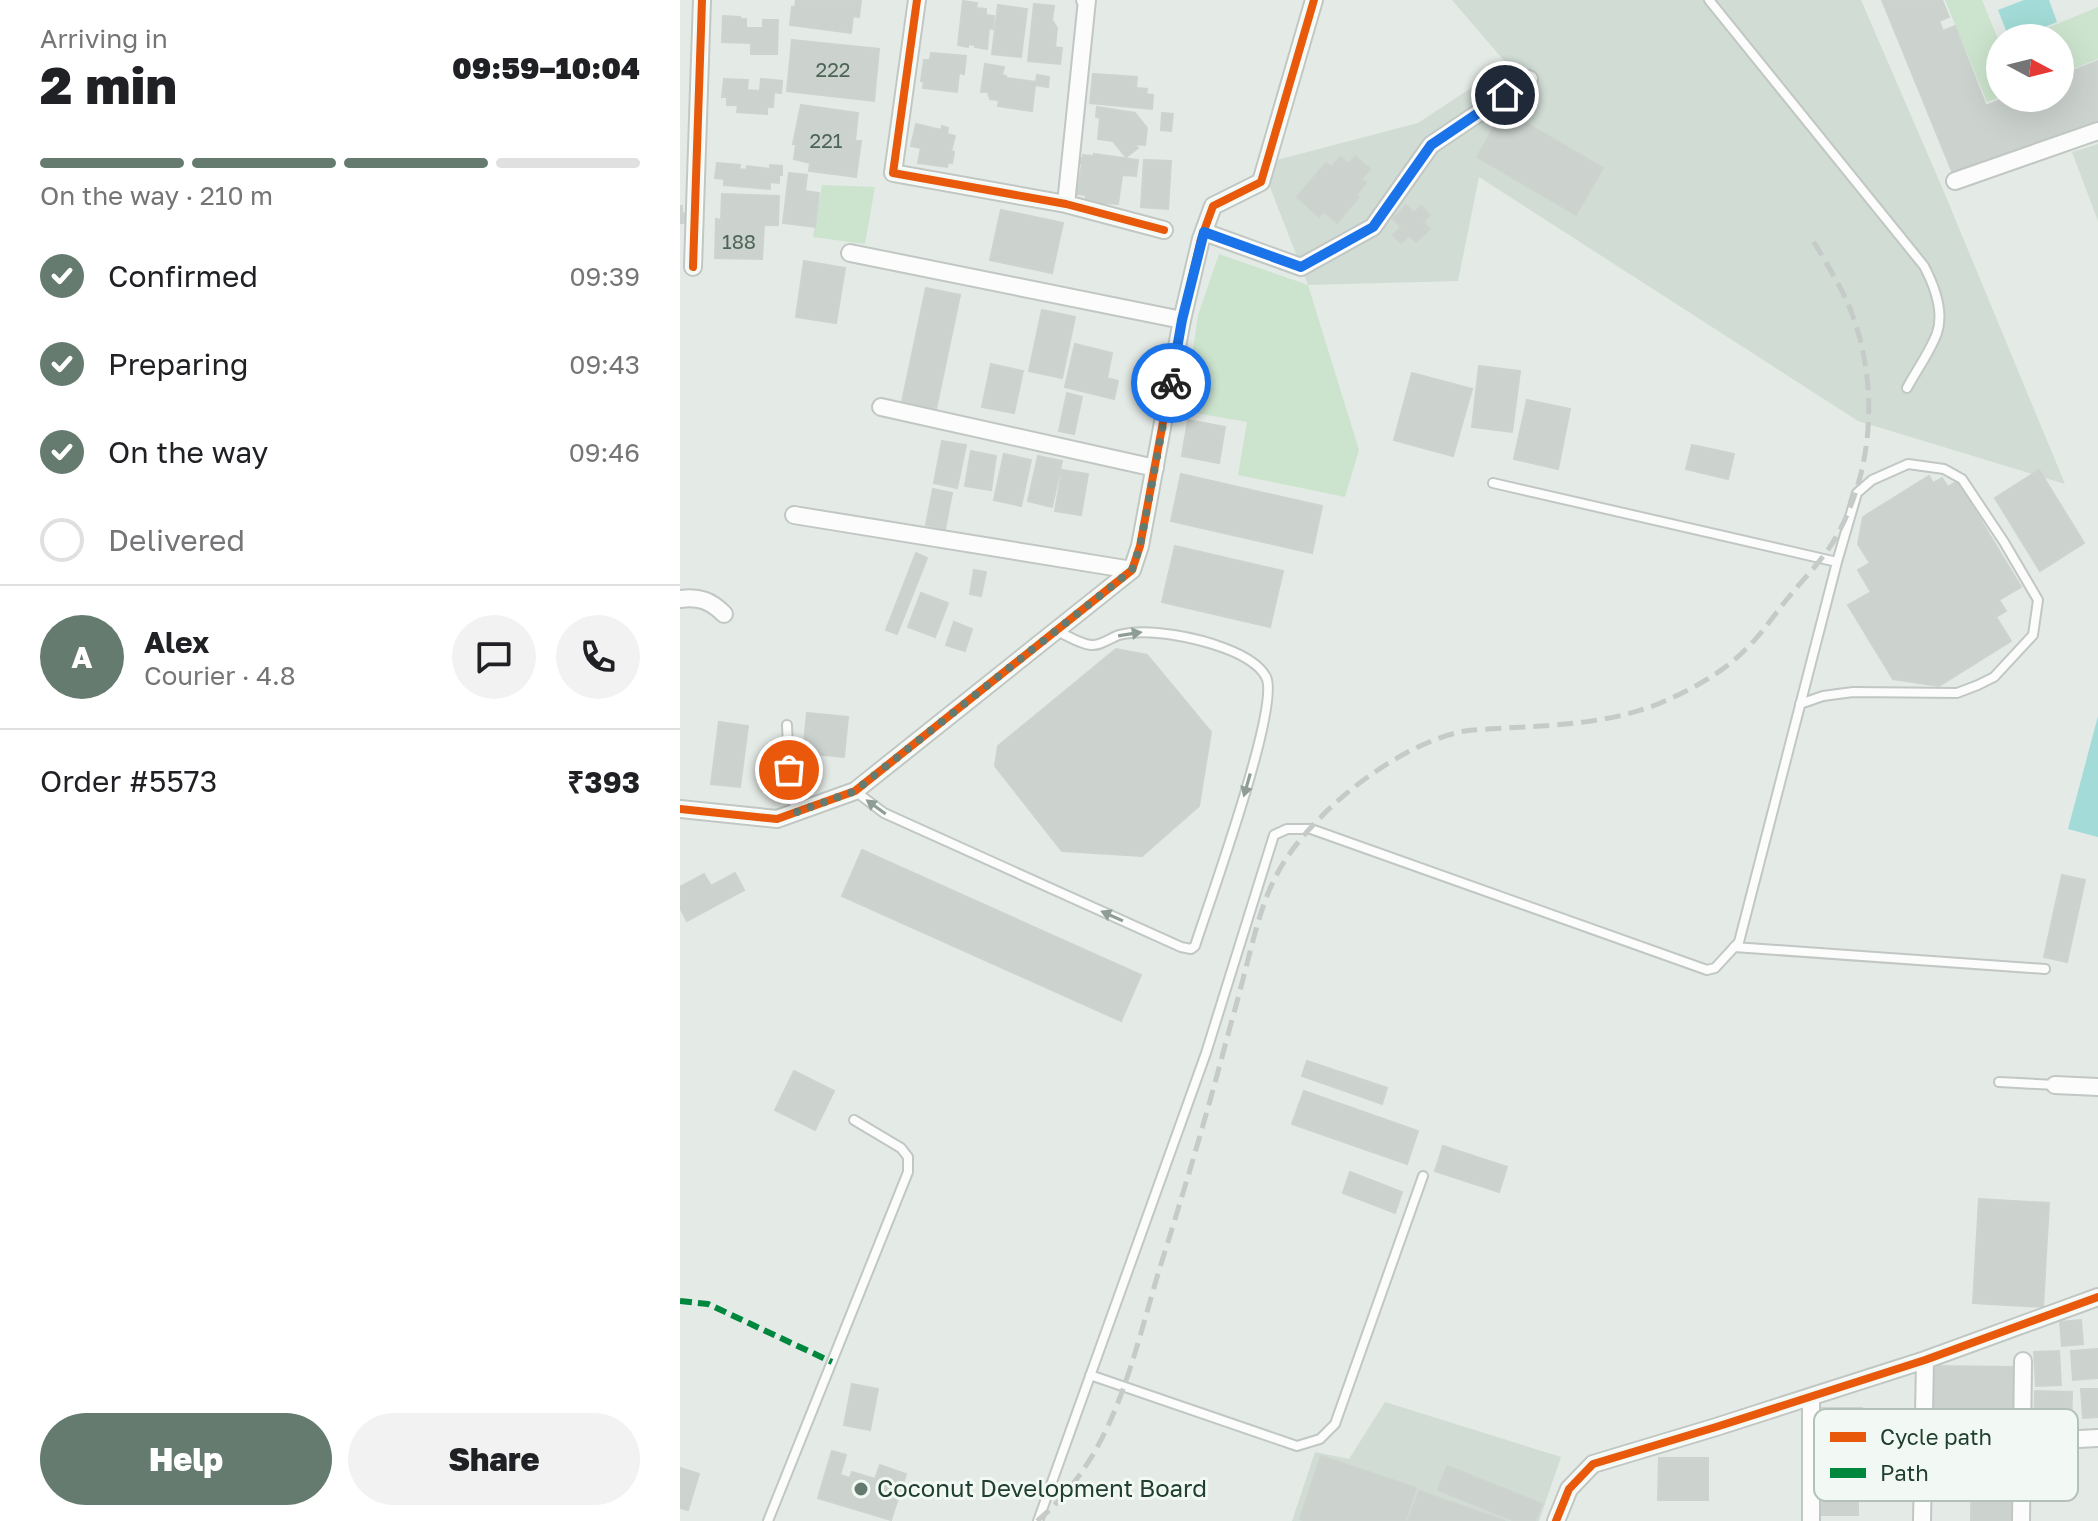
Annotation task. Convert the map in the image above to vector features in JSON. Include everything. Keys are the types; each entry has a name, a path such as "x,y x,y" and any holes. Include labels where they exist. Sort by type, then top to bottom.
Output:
{"street":[{"path":"693,267 688,172 702,0"},
{"path":"917,0 893,173 1066,204 1164,230"},
{"path":"1066,204 1086,0"},
{"path":"680,809 777,819 855,791 1132,570 1140,546 1182,320 1204,232 1213,206 1261,182 1314,0"},
{"path":"1204,232 1301,267 1373,227 1431,145 1529,79"},
{"path":"1955,181 2098,131"},
{"path":"850,253 1182,320"},
{"path":"881,407 1155,468"},
{"path":"794,515 1132,570"},
{"path":"680,599 693,597 712,602 724,614"},
{"path":"2055,1085 2098,1087"},
{"path":"1556,1521 1569,1489 1593,1464 1925,1360 2098,1297"},
{"path":"1924,1409 1925,1360"},
{"path":"2022,1409 2023,1361"},
{"path":"1811,1397 1811,1521"},
{"path":"2078,1439 2098,1438"},
{"path":"1922,1501 1922,1521"}],"lane":[{"path":"1709,0 1930,277 1937,300 1938,331 1907,388"},
{"path":"1038,1521 1206,1053 1274,835 1287,829 1311,829 1707,970 1715,968 1739,942 1800,704 1837,562 1857,493 1872,480 1908,464 1944,469 1962,479 2038,600 2033,635 1994,677 1957,693 1853,692 1823,696 1800,704"},
{"path":"1493,483 1837,562"},
{"path":"855,791 884,813 1181,947 1191,949 1195,946 1264,726 1269,690 1267,678 1254,662 1205,640 1137,632 1088,645 1056,631"},
{"path":"787,725 790,792 797,812"},
{"path":"1734,947 2045,969"},
{"path":"1999,1082 2055,1085"},
{"path":"768,1521 908,1172 908,1157 901,1148 854,1120"},
{"path":"1090,1375 1297,1446 1320,1439 1335,1424 1423,1176"}],"shaded area":[{"path":"1452,0 1861,0 2065,484 1858,421 1479,177 1458,281 1308,285 1261,164 1418,123 1507,64"},
{"path":"2098,144 2098,221 2072,152"},
{"path":"1385,1402 1561,1457 1539,1521 1292,1521 1315,1452 1349,1459"}],"green space":[{"path":"1945,0 1982,0 1992,24 1986,24 1986,100"},
{"path":"2098,7 2098,59 2074,68 2074,24 2057,24"},
{"path":"822,185 875,187 865,244 813,237"},
{"path":"1219,254 1308,285 1359,450 1345,497 1238,475 1247,422 1184,411 1198,315"}],"water":[{"path":"2024,0 2049,0 2057,22 2004,24 1998,10"},
{"path":"2098,716 2098,837 2068,829"}],"building":[{"path":"796,0 861,0 859,17 853,16 851,33 790,25"},
{"path":"1882,0 1942,0 1949,17 1939,21 1943,31 1955,26 1986,112 2074,112 2074,70 2098,61 2098,122 1954,176"},
{"path":"963,1 977,3 976,8 986,9 986,15 994,16 993,29 989,28 987,49 958,45"},
{"path":"1034,4 1054,6 1052,20 1057,28 1055,47 1062,48 1060,64 1028,61"},
{"path":"998,5 1027,9 1021,57 992,54"},
{"path":"723,16 746,19 746,28 763,28 763,20 778,20 777,54 751,54 751,43 722,42"},
{"path":"792,40 879,49 874,101 787,91"},
{"path":"931,53 966,56 964,74 959,73 957,92 923,88 924,60 930,60"},
{"path":"985,64 1004,67 1002,75 1006,78 1036,82 1037,75 1049,77 1048,87 1035,85 1032,111 998,106 999,100 990,99 988,92 981,92"},
{"path":"1093,74 1137,77 1136,88 1147,89 1146,94 1153,95 1152,109 1090,103"},
{"path":"724,79 748,80 747,90 760,91 761,79 782,81 781,93 774,92 773,107 767,107 767,114 737,112 738,105 727,105 727,97 722,97"},
{"path":"801,105 858,113 855,141 861,141 856,177 809,171 810,163 794,159 796,144 793,144"},
{"path":"1097,107 1135,113 1147,128 1145,145 1134,144 1138,148 1126,157 1113,141 1098,139 1100,118 1096,117"},
{"path":"1504,110 1603,168 1576,215 1477,157"},
{"path":"1162,113 1173,114 1171,131 1161,130"},
{"path":"916,124 941,130 942,126 948,128 947,134 955,136 952,163 948,162 947,167 918,163 921,148 911,146"},
{"path":"1094,154 1138,160 1136,176 1122,175 1118,204 1085,203 1086,195 1077,194 1082,164 1079,163 1080,158"},
{"path":"1355,156 1370,169 1361,179 1366,183 1356,195 1359,197 1337,223 1324,211 1319,217 1297,197 1326,163 1331,167 1341,157 1349,164"},
{"path":"1144,160 1171,161 1168,209 1141,207"},
{"path":"717,163 740,165 739,169 746,170 747,166 770,169 770,165 782,166 782,175 779,175 779,183 770,182 770,189 724,185 724,179 715,178"},
{"path":"789,173 807,175 805,191 819,193 815,227 783,223"},
{"path":"722,194 779,196 778,225 764,225 762,259 715,258 716,219 721,220"},
{"path":"1406,205 1414,213 1421,206 1430,215 1423,222 1430,229 1416,242 1409,235 1401,243 1393,235 1401,227 1393,219"},
{"path":"680,206 682,213 688,214 688,223 680,223"},
{"path":"1001,210 1063,223 1052,273 990,260"},
{"path":"804,261 845,268 836,323 796,317"},
{"path":"926,288 960,295 936,409 902,402"},
{"path":"1042,310 1075,317 1062,378 1029,371"},
{"path":"1075,344 1112,353 1107,378 1118,381 1114,399 1065,387"},
{"path":"991,364 1023,371 1014,413 982,407"},
{"path":"1479,366 1520,371 1512,432 1472,427"},
{"path":"1412,373 1472,389 1453,456 1394,440"},
{"path":"1067,393 1082,397 1074,434 1059,431"},
{"path":"1527,400 1570,409 1558,469 1514,459"},
{"path":"1188,420 1225,427 1219,463 1182,456"},
{"path":"942,441 966,445 957,488 934,483"},
{"path":"1692,445 1734,454 1728,479 1686,469"},
{"path":"971,451 996,456 991,490 965,486"},
{"path":"1004,454 1031,460 1021,506 994,500"},
{"path":"1038,456 1062,461 1052,507 1028,501"},
{"path":"1062,470 1088,474 1081,515 1055,511"},
{"path":"2039,470 2084,543 2040,571 1995,498"},
{"path":"1181,474 1322,506 1312,553 1171,521"},
{"path":"1929,476 1933,483 1942,478 1948,487 1957,481 2021,587 1999,600 2006,611 1996,617 2011,641 1939,686 1893,679 1848,605 1871,592 1858,570 1870,563 1858,544 1863,517"},
{"path":"933,489 952,493 945,529 926,525"},
{"path":"1175,546 1283,571 1270,627 1162,602"},
{"path":"916,553 927,558 897,634 886,630"},
{"path":"974,570 986,572 981,596 970,594"},
{"path":"921,593 948,603 935,637 908,627"},
{"path":"954,622 972,629 965,651 946,645"},
{"path":"1116,649 1147,655 1211,732 1199,806 1142,856 1062,851 995,766 998,746"},
{"path":"807,713 848,717 844,757 803,753"},
{"path":"719,722 748,726 740,787 711,784"},
{"path":"862,850 1141,975 1121,1021 842,896"},
{"path":"735,873 744,890 687,921 680,908 680,887 704,874 711,886"},
{"path":"2062,875 2085,880 2067,962 2044,957"},
{"path":"1307,1061 1387,1088 1382,1104 1302,1076"},
{"path":"794,1071 834,1091 815,1130 775,1110"},
{"path":"1304,1091 1418,1131 1407,1164 1292,1124"},
{"path":"1443,1146 1507,1167 1499,1192 1435,1171"},
{"path":"1350,1172 1402,1192 1395,1213 1343,1193"},
{"path":"1979,1199 2049,1203 2043,1307 1973,1303"},
{"path":"2081,1320 2083,1344 2062,1346 2060,1322"},
{"path":"2098,1349 2098,1378 2073,1380 2071,1351"},
{"path":"2059,1351 2061,1385 2036,1386 2034,1352"},
{"path":"1933,1366 2014,1367 2013,1409 1932,1409"},
{"path":"852,1384 878,1389 870,1430 844,1425"},
{"path":"2081,1389 2098,1389 2098,1417 2083,1418"},
{"path":"2035,1391 2072,1392 2072,1409 2035,1409"},
{"path":"1814,1408 1862,1408 1862,1409"},
{"name":"Coconut Development Board","path":"832,1451 846,1455 840,1475 850,1478 852,1472 875,1479 880,1465 906,1474 891,1520 818,1498"},
{"path":"1321,1456 1416,1488 1405,1521 1300,1519"},
{"path":"1659,1458 1708,1458 1708,1500 1658,1500"},
{"path":"1447,1466 1542,1504 1535,1521 1515,1521 1438,1490"},
{"path":"680,1468 699,1474 688,1510 680,1508"},
{"path":"1419,1491 1505,1521 1408,1521"},
{"path":"1821,1501 1858,1501 1858,1515 1821,1515"},
{"path":"1971,1501 2011,1501 2011,1521 1971,1521"}],"railway":[{"path":"1037,1521 1064,1495 1086,1466 1118,1403 1197,1146 1262,911 1278,871 1300,839 1350,790 1386,764 1426,743 1465,731 1603,719 1658,704 1693,688 1726,667 1751,644 1820,561 1836,537 1859,482 1865,453 1868,393 1859,334 1849,306 1812,239"}],"marked path":[{"path":"680,1301 708,1304 832,1362"}],"cycle path":[{"path":"693,267 702,0"},
{"path":"917,0 893,173 1066,204 1164,230"},
{"path":"680,809 777,819 855,791 1132,570 1140,546 1182,320 1201,239 1213,206 1261,182 1314,0"},
{"path":"1556,1521 1569,1489 1593,1464 1925,1360 2098,1297"}],"way so far":[{"path":"789,770 790,792 797,812 855,791 1132,570 1140,546 1171,383"}],"place":[{"name":"Coconut Development Board","path":"861,1489"}],"route":[{"path":"1171,383 1182,320 1204,232 1301,267 1373,227 1431,145 1505,95"}]}
